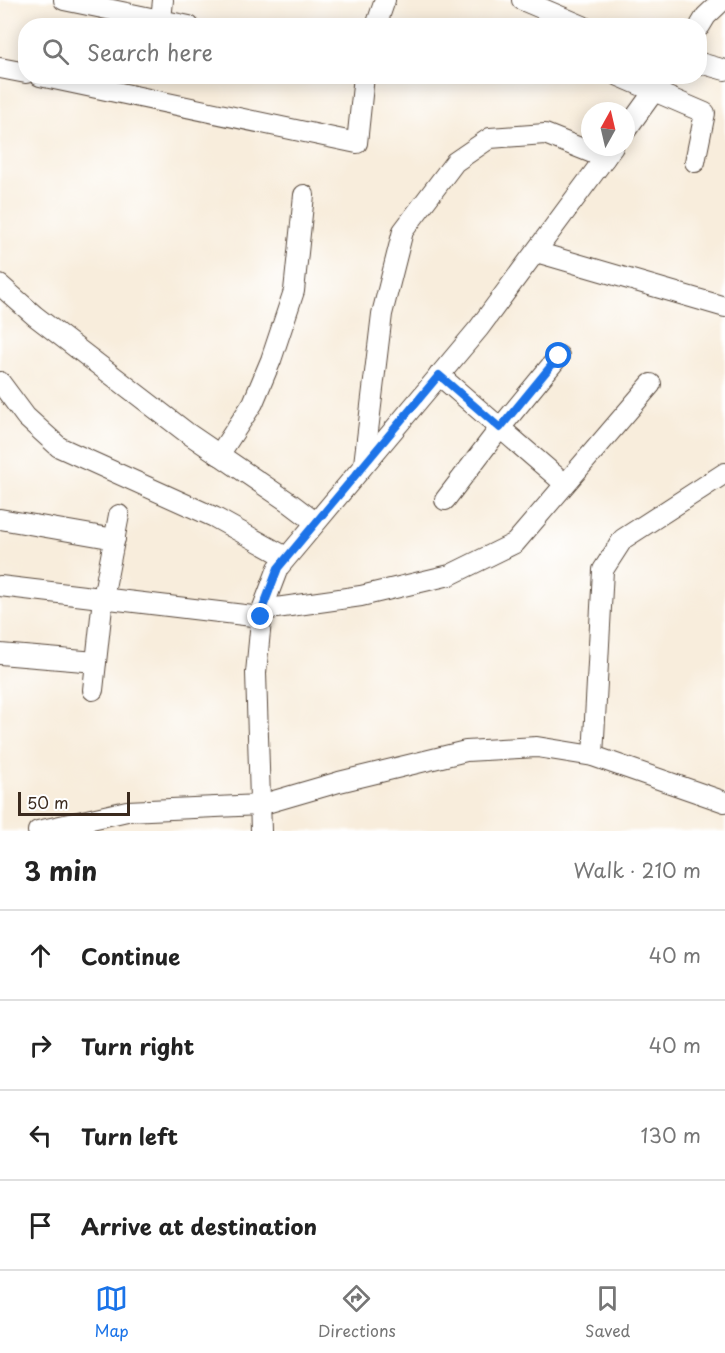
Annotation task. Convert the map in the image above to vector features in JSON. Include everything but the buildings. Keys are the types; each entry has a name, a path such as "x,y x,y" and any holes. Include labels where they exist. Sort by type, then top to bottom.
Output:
{"street":[{"path":"64,0 151,18"},
{"path":"161,18 163,0"},
{"path":"379,18 385,0"},
{"path":"522,0 564,18"},
{"path":"705,18 723,0"},
{"path":"707,65 725,70"},
{"path":"0,68 18,71"},
{"path":"78,84 357,143 363,84"},
{"path":"635,118 660,84 705,113 695,162"},
{"path":"364,464 382,314 403,231 455,162 490,138 545,134 581,145"},
{"path":"261,831 256,673 261,613 278,568 479,328 607,156"},
{"path":"219,454 253,403 271,360 294,291 304,195"},
{"path":"536,252 725,307"},
{"path":"0,285 44,323 186,432 315,522"},
{"path":"445,500 559,356"},
{"path":"439,375 565,484"},
{"path":"0,382 26,417 59,447 214,517 286,557"},
{"path":"0,586 261,613 361,596 450,575 515,543 651,384"},
{"path":"592,756 603,570 623,539 725,473"},
{"path":"93,690 103,598 119,515"},
{"path":"0,519 115,539"},
{"path":"0,654 96,662"},
{"path":"38,831 127,811 260,805 339,782 466,751 537,747 592,756 725,802"}],"route":[{"path":"261,617 278,568 439,375 500,428 559,356"}]}
